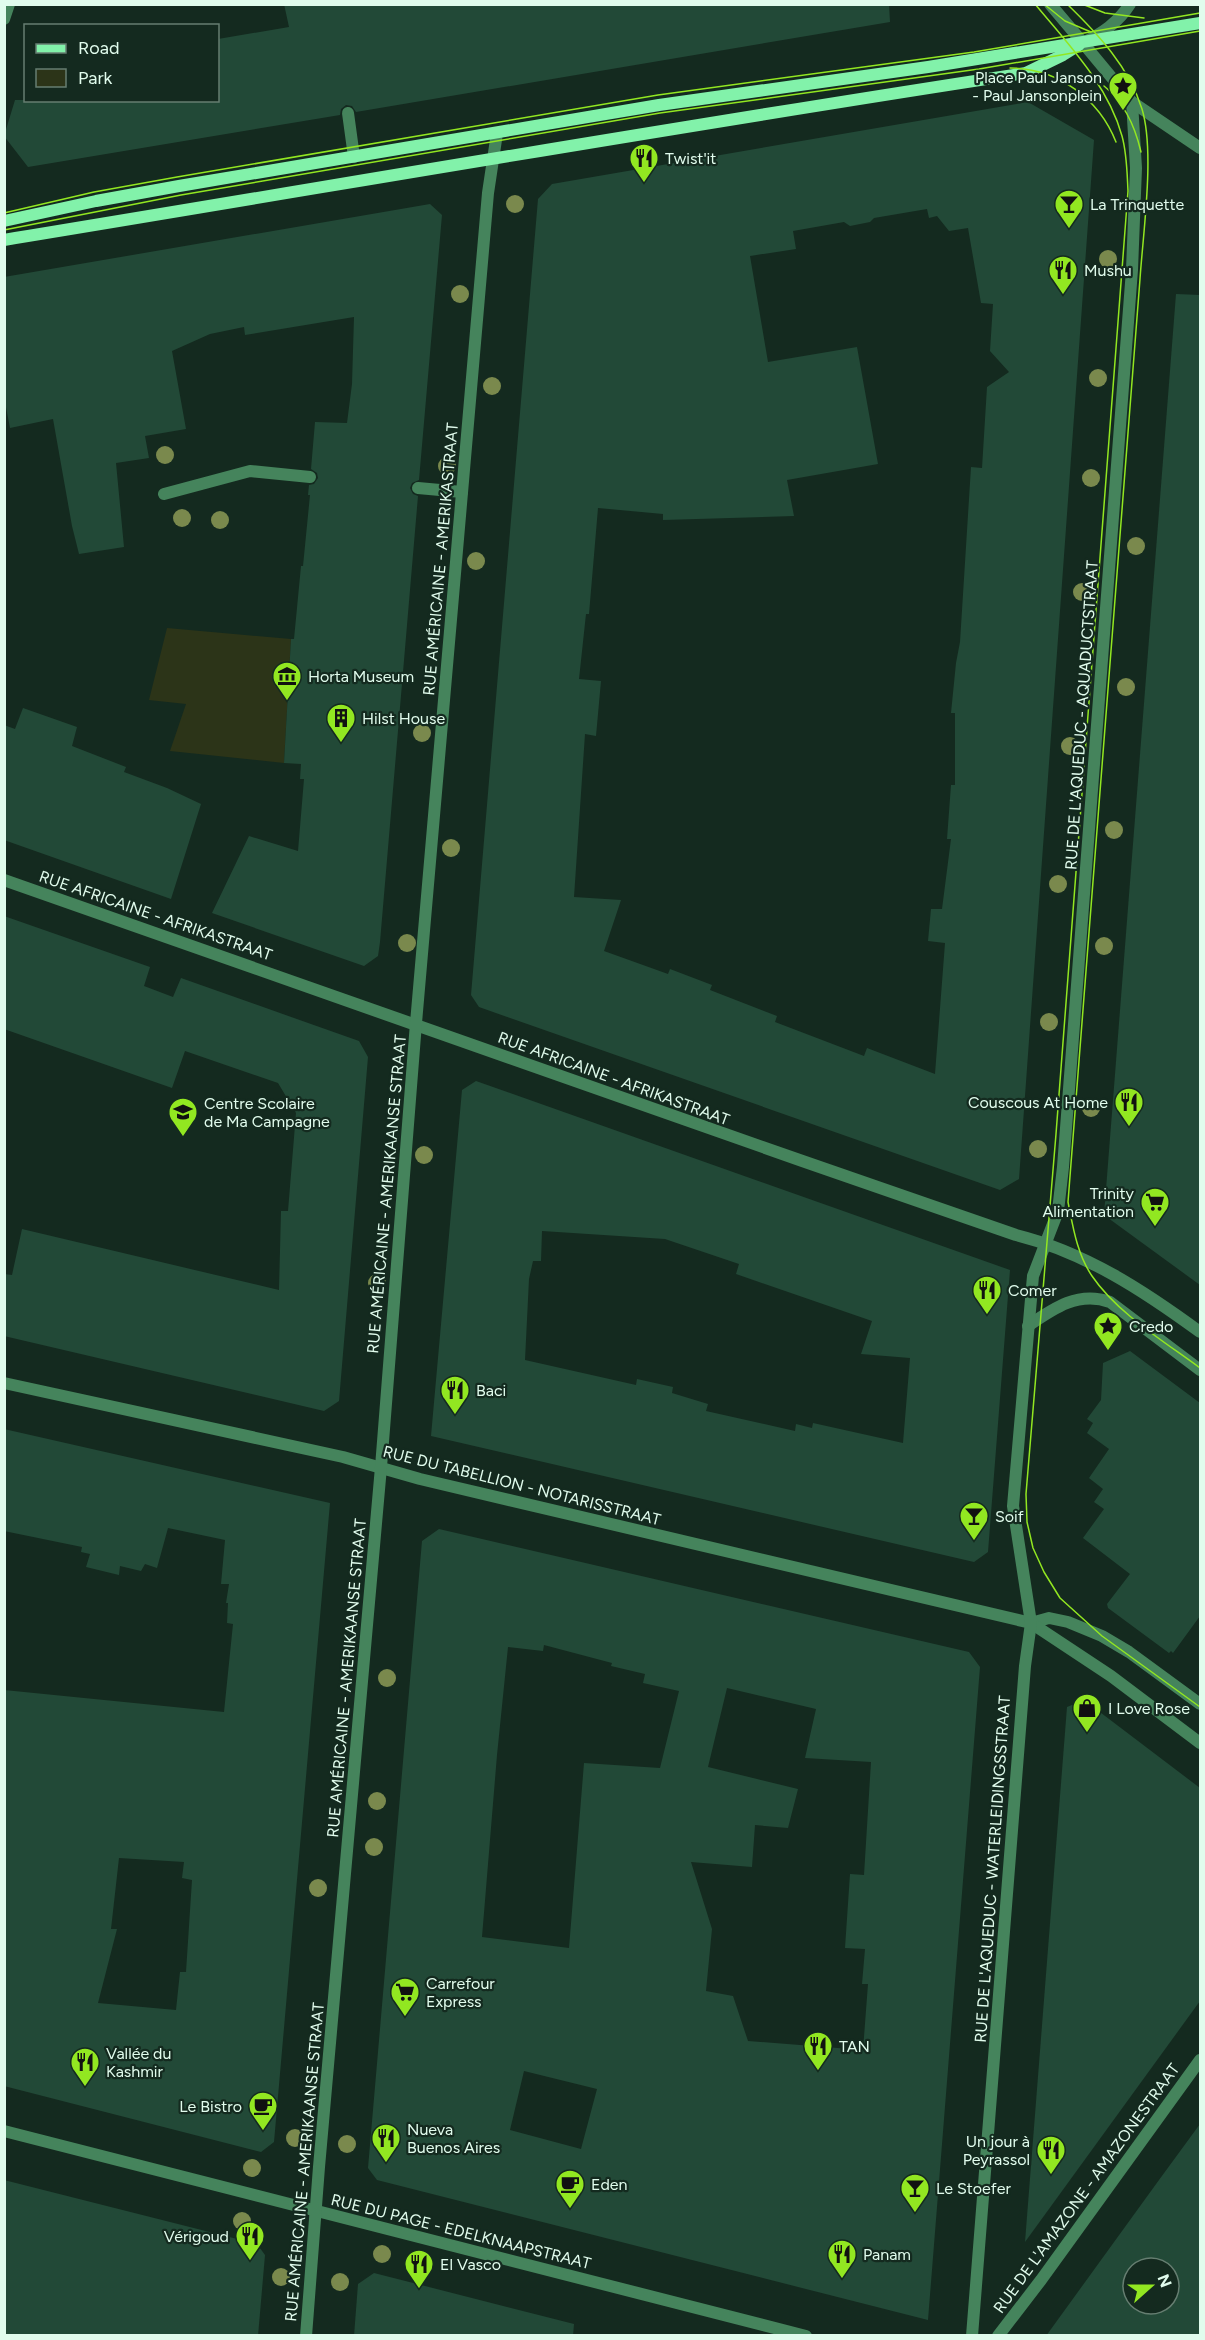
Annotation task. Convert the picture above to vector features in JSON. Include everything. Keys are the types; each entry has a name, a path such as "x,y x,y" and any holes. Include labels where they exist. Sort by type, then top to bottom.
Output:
{"main road":[{"path":"4,221 107,199 659,105 928,67 1200,22"},
{"path":"4,240 1026,73 1083,43"}],"street":[{"path":"4,19 9,4"},
{"path":"1050,4 1132,102 1200,148"},
{"path":"1083,43 1101,34 1122,17 1130,4"},
{"name":"RUE DE L'AQUEDUC - AQUADUCTSTRAAT","path":"1021,1406 1033,1276 1058,1211 1063,1167 1132,270 1136,168 1132,102"},
{"path":"348,113 354,157"},
{"name":"RUE AMÉRICAINE - AMERIKASTRAAT","path":"416,1023 462,492 497,133"},
{"path":"164,494 250,471 310,477"},
{"path":"418,488 462,492"},
{"name":"RUE AFRICAINE - AFRIKASTRAAT","path":"4,880 416,1023 712,1131 1005,1231 1047,1243 1122,1279 1200,1332"},
{"name":"RUE AMÉRICAINE - AMERIKAANSE STRAAT","path":"306,2336 381,1467 416,1023"},
{"path":"1028,1326 1054,1309 1085,1297 1097,1298 1110,1302 1200,1370"},
{"name":"RUE DU TABELLION - NOTARISSTRAAT","path":"4,1383 343,1456 432,1481 1032,1623 1111,1676 1200,1743"},
{"name":"RUE DE L'AQUEDUC - WATERLEIDINGSSTRAAT","path":"972,2336 1024,1666 1032,1623 1012,1506 1021,1406"},
{"name":"RUE DU TABELLION - NOTARISSTRAAT","path":"1032,1623 1049,1618 1068,1622 1102,1635 1200,1704"},
{"name":"RUE DE L'AMAZONE - AMAZONESTRAAT","path":"998,2336 1200,2060"},
{"name":"RUE DU PAGE - EDELKNAAPSTRAAT","path":"4,2131 806,2336"}],"green space":[{"path":"167,628 291,639 284,763 170,751 186,704 149,700"}],"building":[{"path":"284,4 889,4 890,22 356,112 352,106 346,105 341,109 340,115 28,167 4,136 15,100 24,100 24,102 219,102 219,39 289,27"},
{"path":"1028,102 1094,140 1019,1179 1000,1190 479,1007 471,995 538,199 552,184","holes":["927,209 929,218 937,216 949,231 968,228 981,303 993,304 990,351 1009,372 987,387 982,468 971,467 960,642 951,713 955,713 955,785 951,785 947,839 951,839 942,909 931,909 928,941 945,943 935,1074 867,1048 864,1056 775,1022 777,1016 710,990 712,985 670,969 668,974 604,951 621,900 574,897 585,734 596,736 601,681 579,679 586,614 589,614 598,508 663,514 663,520 794,516 787,480 878,464 857,347 768,362 750,256 796,249 793,231 844,222 850,226 870,222 874,218"]},
{"path":"430,204 442,215 419,480 412,483 410,488 413,494 418,496 380,942 378,956 364,966 212,913 249,836 298,851 304,779 300,779 301,764 284,763 291,639 294,639 301,566 303,566 309,485 314,484 318,478 317,473 311,469 315,422 347,423 352,384 354,317 245,335 244,327 210,334 172,351 186,429 145,436 149,458 116,463 124,547 79,554 53,419 10,428 4,397 4,277"},
{"path":"1176,294 1200,295 1200,1285 1104,1215"},
{"path":"23,708 77,727 72,746 126,767 124,772 201,804 171,899 4,840 4,725 15,729"},
{"path":"4,916 150,967 144,986 173,997 181,978 359,1041 368,1057 339,1401 324,1411 4,1336 4,1274 12,1275 22,1229 279,1290 281,1211 288,1211 296,1113 278,1083 185,1051 172,1088 4,1029"},
{"path":"476,1081 1010,1270 988,1552 974,1562 431,1436 462,1090","holes":["542,1231 665,1239 739,1264 736,1274 872,1321 861,1354 910,1358 903,1443 813,1423 812,1428 796,1424 795,1431 706,1411 708,1404 672,1393 673,1387 637,1379 636,1385 525,1360 529,1279 533,1261 541,1261"]},
{"path":"1130,1351 1200,1403 1200,1616 1173,1653 1171,1651 1169,1653 1108,1608 1107,1604 1130,1574 1083,1538 1104,1509 1094,1502 1103,1489 1089,1478 1109,1449 1087,1433 1093,1423 1087,1419 1101,1400 1103,1363"},
{"path":"4,1429 330,1503 274,2142 261,2152 4,2086 4,1690 224,1712 233,1624 227,1623 228,1603 226,1603 229,1584 221,1584 225,1540 168,1528 157,1568 145,1564 141,1571 120,1566 119,1575 86,1567 90,1554 81,1552 82,1547 4,1531","holes":["119,1858 184,1862 182,1878 192,1880 186,1972 180,1972 176,2010 98,2003 117,1929 111,1929"]},
{"path":"439,1529 969,1652 980,1667 928,2320 377,2180 368,2168 422,1541","holes":["544,1645 645,1674 643,1683 679,1691 660,1768 584,1763 569,1948 482,1937 508,1647 543,1651","727,1688 816,1709 805,1758 871,1762 864,1875 850,1874 845,1948 865,1949 862,1984 868,1984 863,2050 748,2041 733,1996 706,1991 712,1929 691,1862 752,1867 755,1825 788,1828 798,1789 708,1767","524,2071 597,2089 581,2149 510,2130"]},
{"path":"1084,1700 1200,1788 1200,2001 1025,2242 1067,1707"},
{"path":"1200,2124 1200,2336 1046,2336"},
{"path":"4,2180 257,2244 265,2255 258,2336 4,2336"},
{"path":"374,2273 574,2324 573,2336 354,2336 358,2284"}],"tram line":[{"path":"1035,4 1086,66 1116,117 1124,143 1128,191 1056,1134 1026,1494 1027,1522 1033,1548 1060,1598 1102,1636 1200,1707"},
{"path":"1044,4 1065,21 1091,32"},
{"path":"1067,4 1111,52 1129,79 1142,109 1148,147 1145,216 1068,1202 1076,1240 1083,1259 1102,1290 1128,1315 1200,1368"},
{"path":"1082,4 1105,13 1144,18"},
{"path":"4,213 94,192 177,177 658,95 974,52 1200,13"},
{"path":"4,230 181,195 660,113 979,69 1200,31"},
{"path":"1010,68 1028,69 1044,74 1075,89 1099,112 1116,142"},
{"path":"1104,86 1123,107 1136,133 1141,152"}],"place":[{"name":"Place Paul Janson - Paul Jansonplein","path":"1123,112"},
{"name":"Twist'it","path":"644,184"},
{"name":"La Trinquette","path":"1069,230"},
{"name":"Mushu","path":"1063,296"},
{"name":"Horta Museum","path":"287,702"},
{"name":"Hilst House","path":"341,744"},
{"name":"Couscous At Home","path":"1129,1128"},
{"name":"Centre Scolaire de Ma Campagne","path":"183,1138"},
{"name":"Trinity Alimentation","path":"1155,1228"},
{"name":"Comer","path":"987,1316"},
{"name":"Credo","path":"1108,1352"},
{"name":"Baci","path":"455,1416"},
{"name":"Soif","path":"974,1542"},
{"name":"I Love Rose","path":"1087,1734"},
{"name":"Carrefour Express","path":"405,2018"},
{"name":"TAN","path":"818,2072"},
{"name":"Vallée du Kashmir","path":"85,2088"},
{"name":"Le Bistro","path":"263,2132"},
{"name":"Nueva Buenos Aires","path":"386,2164"},
{"name":"Un jour à Peyrassol","path":"1051,2176"},
{"name":"Eden","path":"570,2210"},
{"name":"Le Stoefer","path":"915,2214"},
{"name":"Vérigoud","path":"250,2262"},
{"name":"Panam","path":"842,2280"},
{"name":"El Vasco","path":"419,2290"}]}
